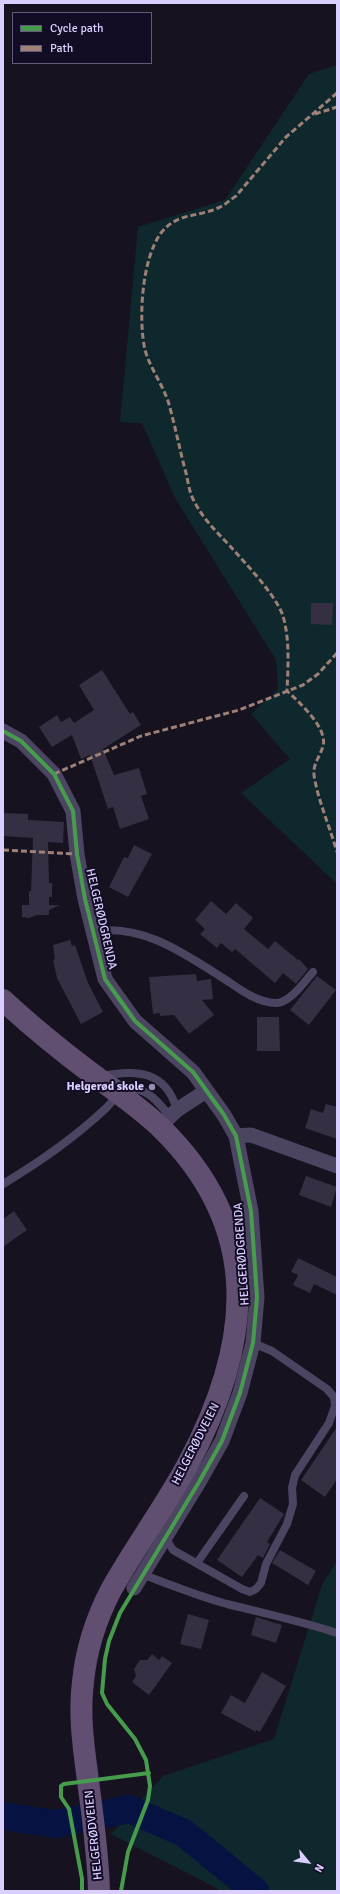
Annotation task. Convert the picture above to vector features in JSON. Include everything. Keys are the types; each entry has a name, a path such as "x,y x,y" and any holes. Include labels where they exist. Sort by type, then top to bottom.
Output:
{"main road":[{"name":"HELGERØDVEIEN","path":"3,1000 53,1044 118,1093 169,1118 194,1166 209,1190 222,1218 231,1243 238,1283 237,1320 229,1367 207,1427 187,1466 111,1590 102,1607 89,1647 82,1683 81,1714 98,1856 99,1891"}],"street":[{"name":"HELGERØDGRENDA","path":"3,731 21,741 54,774 73,811 77,854 92,932 105,979 135,1021 193,1072 224,1115 236,1136 251,1211 257,1297 253,1342 240,1393 222,1441 199,1482 134,1588"},
{"path":"169,1118 206,1091"},
{"path":"236,1136 251,1135 337,1166"}],"lane":[{"name":"HELGERØDGRENDA","path":"92,932 108,929 123,930 150,938 186,954 245,993 277,1003 288,999 313,972"},
{"path":"96,1077 123,1072 147,1074 166,1086 173,1096 169,1118"},
{"path":"3,1184 26,1170 90,1123 106,1109 118,1093"},
{"path":"165,1538 173,1550 250,1592 256,1589 261,1583 266,1564 287,1524 292,1511 294,1504 292,1488 295,1475 329,1423 335,1406 334,1397 327,1389 272,1351 253,1342"},
{"path":"197,1563 244,1496"},
{"path":"142,1574 177,1588 227,1604 270,1614 337,1633"}],"green space":[{"path":"337,65 337,884 241,793 290,759 251,714 278,689 276,660 175,498 142,423 120,422 138,227 225,200 309,74"},
{"path":"337,1561 337,1891 222,1891 111,1834 163,1776 274,1739 322,1585"}],"building":[{"path":"311,603 333,603 332,625 311,624"},
{"path":"102,670 130,714 133,712 141,725 103,749 114,775 139,768 147,794 141,796 149,819 120,829 113,807 108,809 90,755 81,759 72,735 52,747 39,727 57,715 61,722 70,717 74,723 94,710 79,685"},
{"path":"3,813 28,814 28,820 64,822 63,843 48,842 49,883 52,883 52,897 49,897 49,905 60,905 49,910 49,915 37,915 29,918 22,917 22,905 29,905 29,891 31,891 33,838 3,836"},
{"path":"134,845 152,854 128,897 109,887 124,857 128,858"},
{"path":"211,901 226,914 236,903 253,918 244,929 268,949 275,941 298,960 299,959 308,969 296,984 283,973 275,983 235,949 232,952 221,943 217,948 200,934 205,929 195,920"},
{"path":"70,940 72,946 75,945 88,983 103,1012 81,1024 57,978 53,960 55,959 53,945"},
{"path":"196,974 197,981 211,979 213,999 202,1000 214,1015 189,1034 174,1015 160,1016 160,1013 153,1014 149,977"},
{"path":"317,976 336,990 309,1025 290,1010"},
{"path":"257,1017 279,1017 280,1051 257,1051"},
{"path":"326,1104 337,1107 337,1139 305,1128 311,1109 323,1113"},
{"path":"306,1176 337,1187 331,1207 299,1195"},
{"path":"14,1211 27,1230 3,1247 3,1219"},
{"path":"298,1258 337,1277 337,1295 314,1284 310,1293 293,1285 298,1275 291,1272"},
{"path":"337,1427 337,1479 325,1497 301,1480"},
{"path":"260,1498 284,1514 267,1542 270,1544 263,1558 258,1555 242,1577 217,1560"},
{"path":"280,1550 316,1571 308,1585 272,1563"},
{"path":"188,1614 209,1620 201,1649 180,1644"},
{"path":"256,1617 282,1625 276,1643 251,1635"},
{"path":"152,1654 159,1660 162,1656 172,1663 149,1695 132,1682 136,1676 134,1669 140,1660 147,1660"},
{"path":"262,1672 286,1686 260,1732 256,1730 256,1732 221,1713 231,1695 245,1703"}],"waterway":[{"path":"3,1816 55,1824 129,1809 184,1833 255,1891"}],"marked path":[{"path":"337,93 286,137 236,196 218,208 188,216 173,222 161,233 150,257 143,289 142,306 145,350 168,400 193,499 210,524 252,570 267,589 283,616 288,644 287,691 311,716 321,731 323,746 316,762 314,775 317,790 337,852"},
{"path":"315,114 337,107"},
{"path":"54,774 141,736 239,710 303,685 318,674 337,653"},
{"path":"3,850 77,854"}],"cycle path":[{"path":"3,731 21,741 54,774 73,811 77,854 85,899 105,979 135,1021 193,1072 224,1115 236,1136 251,1211 257,1297 253,1343 240,1393 222,1441 120,1613 109,1641 105,1659 102,1693 107,1704 135,1739 146,1760 150,1786 148,1800 128,1852 121,1891"},
{"path":"82,1891 82,1879 69,1809 61,1797 61,1786 64,1784 149,1773"}],"place":[{"name":"Helgerød skole","path":"152,1087"}]}
